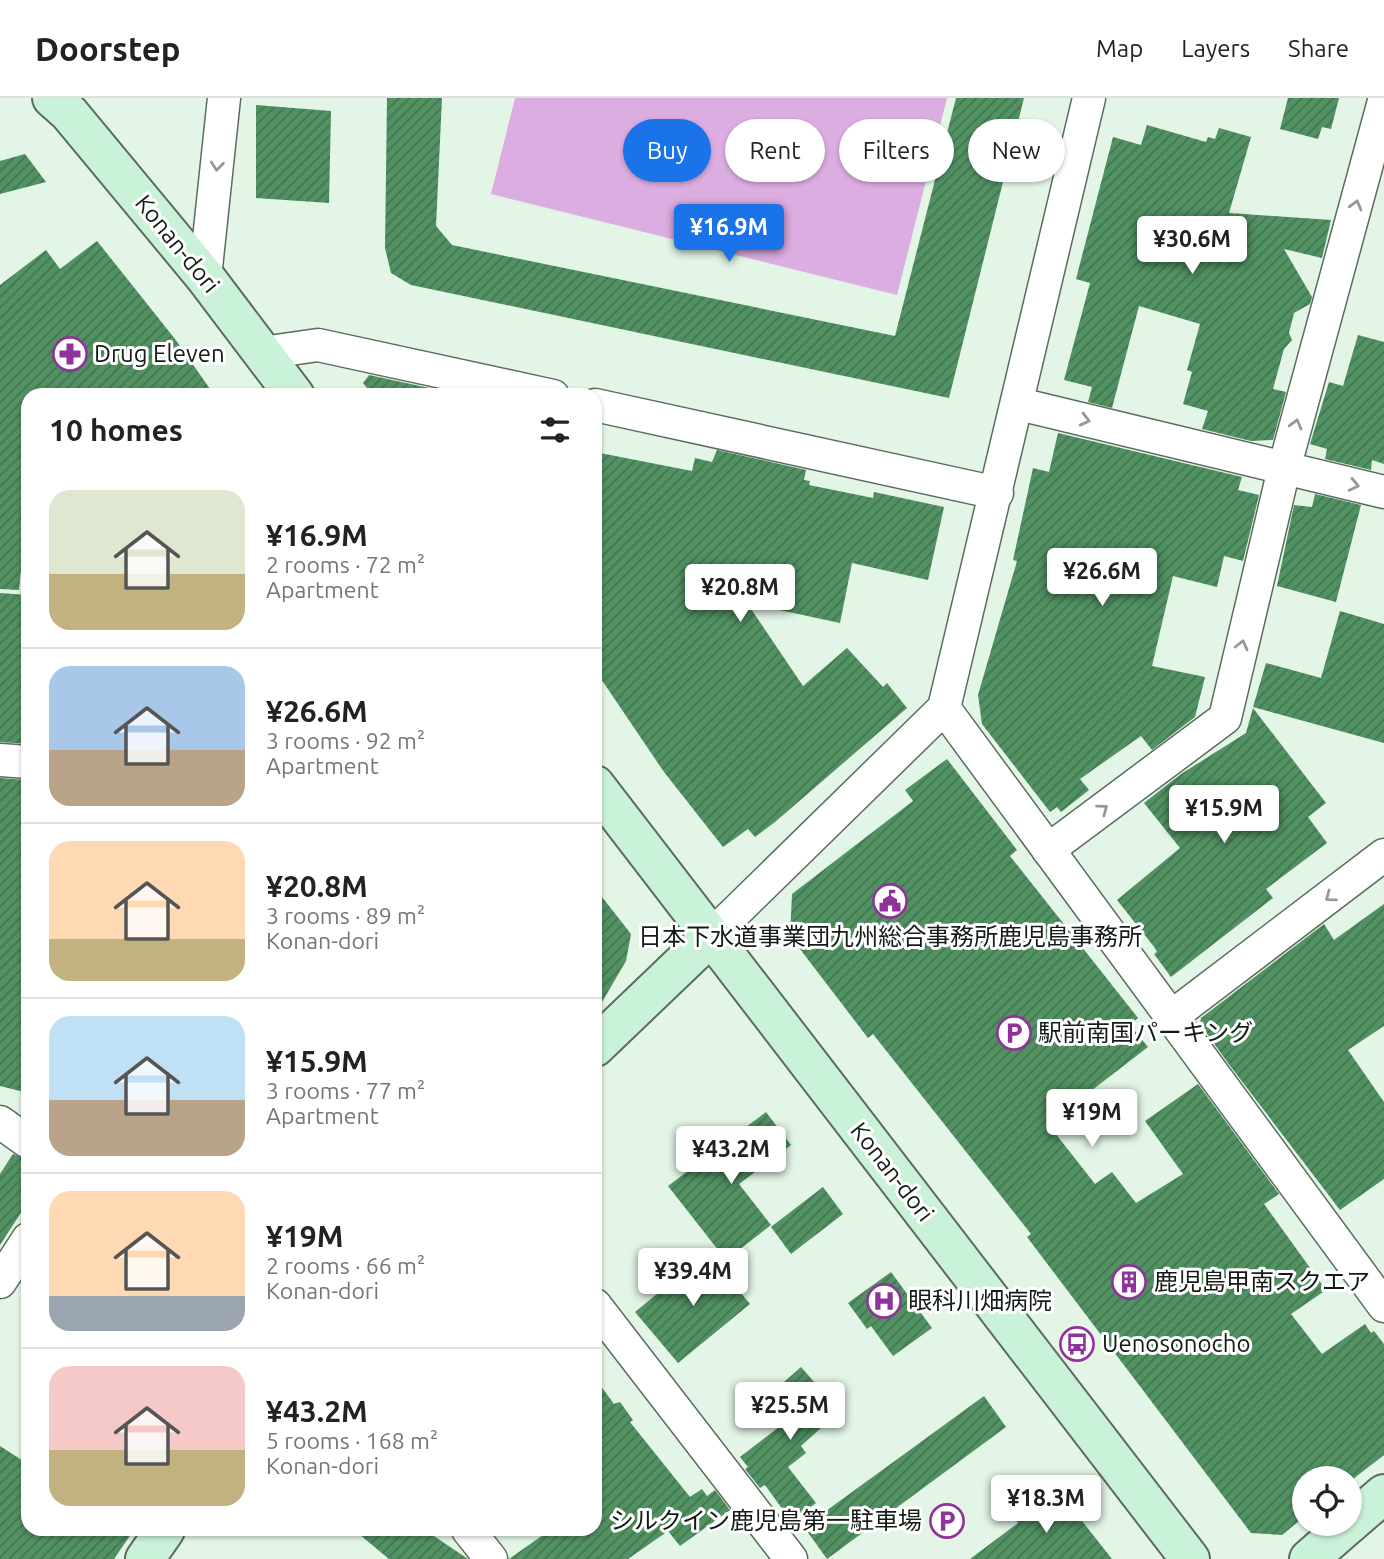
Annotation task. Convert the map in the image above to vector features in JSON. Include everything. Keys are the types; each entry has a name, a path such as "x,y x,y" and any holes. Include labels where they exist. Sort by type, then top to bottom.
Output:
{"street":[{"name":"Konan-dori","path":"52,98 69,113 205,277 288,388"},
{"path":"205,277 224,98"},
{"path":"602,1040 944,708 1019,404 1089,98"},
{"path":"1048,850 1225,718 1284,469 1384,101"},
{"path":"262,353 318,345 516,388"},
{"path":"1019,404 1384,492"},
{"path":"602,407 997,493"},
{"path":"944,708 1384,1306"},
{"path":"0,760 21,762"},
{"name":"Konan-dori","path":"602,794 1190,1559"},
{"path":"1171,1017 1384,855"},
{"path":"0,1122 21,1137"},
{"path":"0,1282 21,1250"},
{"path":"602,1314 791,1559"},
{"path":"1362,1513 1384,1494"},
{"path":"145,1559 162,1536"},
{"path":"473,1536 491,1559"},
{"path":"1309,1559 1335,1536"}],"shaded area":[{"path":"515,98 947,98 942,119 839,119 839,182 926,182 897,295 491,194"}],"building":[{"path":"387,98 442,98 436,226 452,245 895,336 934,182 954,182 954,119 951,119 956,98 1024,98 1019,119 968,119 968,182 1003,182 949,398 411,285 391,273 385,248"},
{"path":"1288,98 1339,98 1331,129 1322,127 1318,139 1280,129"},
{"path":"256,105 331,111 329,203 256,198"},
{"path":"1147,125 1206,142 1208,137 1215,139 1219,128 1251,137 1229,213 1331,220 1322,258 1284,249 1312,297 1310,304 1294,313 1289,333 1292,340 1284,349 1273,389 1286,392 1273,440 1251,441 1202,429 1208,411 1183,404 1192,372 1187,370 1200,324 1139,306 1112,408 1088,402 1092,387 1064,380 1090,283 1076,279 1113,137 1141,145"},
{"path":"25,154 46,182 0,194 0,161"},
{"path":"97,241 175,339 209,388 21,388 19,590 0,589 0,285 46,250 60,269"},
{"path":"1358,335 1384,342 1384,464 1372,460 1371,470 1325,459 1327,449 1310,444 1329,382 1343,386"},
{"path":"369,375 429,388 367,388 363,383"},
{"path":"1058,433 1242,477 1238,490 1259,495 1243,561 1224,556 1217,587 1173,576 1152,666 1205,677 1195,717 1152,750 1141,736 1080,779 1089,790 1061,812 1057,807 1050,812 982,724 978,695 1017,561 1013,560 1033,468 1049,472"},
{"path":"717,450 806,470 804,480 810,481 809,485 873,498 874,492 944,507 928,580 852,563 840,623 747,603 803,686 847,648 883,687 887,683 907,708 775,822 755,837 748,829 723,847 664,772 602,680 602,453 692,471 695,458 712,462"},
{"path":"1315,494 1361,505 1336,602 1277,586 1294,505 1312,507"},
{"path":"0,593 21,594 21,744 0,742"},
{"path":"1340,611 1384,624 1384,743 1253,707 1266,663 1321,678"},
{"path":"1253,708 1326,803 1308,817 1327,843 1266,889 1273,898 1171,977 1154,954 1157,952 1155,948 1117,900 1180,848 1144,803 1181,774 1246,733"},
{"path":"947,759 1017,850 1010,856 1138,1018 1130,1025 1148,1047 1048,1124 1095,1184 1112,1172 1136,1203 1183,1174 1145,1121 1198,1084 1279,1194 1264,1204 1326,1290 1291,1314 1322,1354 1365,1324 1384,1344 1384,1455 1362,1472 1362,1466 1292,1466 1292,1527 1282,1535 1251,1533 1027,1237 1031,1234 873,1034 868,1038 790,936 792,894 913,801 905,790"},
{"path":"0,778 21,780 21,1091 0,1086"},
{"path":"602,897 631,934 626,961 602,1002"},
{"path":"1384,904 1384,1026 1348,1050 1384,1102 1384,1179 1340,1210 1200,1024 1201,1018 1324,924 1334,940"},
{"path":"766,1112 791,1145 739,1184 771,1225 726,1260 668,1186"},
{"path":"13,1154 21,1157 21,1213 0,1245 0,1174"},
{"path":"823,1187 843,1214 791,1254 771,1227"},
{"path":"708,1252 750,1304 678,1363 635,1312"},
{"path":"891,1272 932,1328 893,1356 871,1326 867,1329 848,1303"},
{"path":"801,1367 840,1411 801,1446 806,1453 788,1467 816,1503 791,1521 765,1485 760,1488 745,1469 748,1467 740,1457 788,1420 767,1397"},
{"path":"602,1388 614,1404 620,1402 633,1420 630,1422 690,1497 702,1489 707,1496 715,1490 730,1510 680,1546 668,1531 628,1559 509,1559 542,1536 602,1536"},
{"path":"984,1396 1006,1427 827,1559 804,1527"},
{"path":"0,1446 21,1460 21,1536 130,1536 114,1559 0,1559"},
{"path":"1047,1493 1052,1499 1060,1493 1112,1559 970,1559 1018,1523 1014,1518"},
{"path":"361,1536 434,1536 468,1559 389,1559"}],"place":[{"name":"Drug Eleven","path":"70,354"},
{"name":"日本下水道事業団九州総合事務所鹿児島事務所","path":"890,901"},
{"name":"駅前南国パーキング","path":"1014,1033"},
{"name":"鹿児島甲南スクエア","path":"1129,1282"},
{"name":"眼科川畑病院","path":"884,1301"},
{"name":"Uenosonocho","path":"1077,1344"},
{"name":"シルクイン鹿児島第一駐車場","path":"947,1521"}]}
